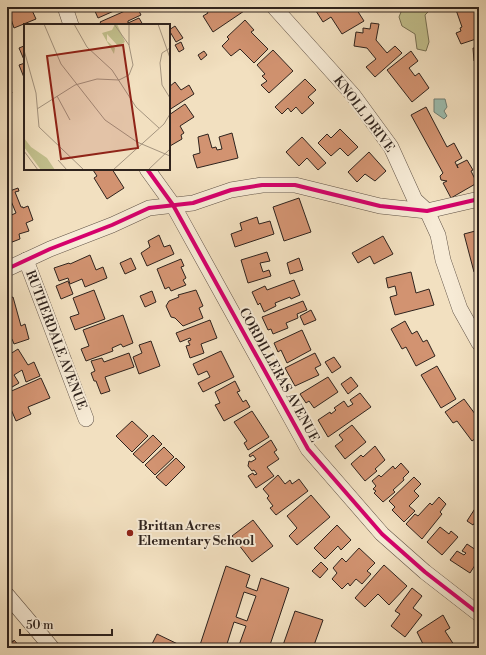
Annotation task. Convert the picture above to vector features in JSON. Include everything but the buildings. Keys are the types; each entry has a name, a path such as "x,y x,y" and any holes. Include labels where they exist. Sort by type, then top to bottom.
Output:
{"street":[{"path":"65,7 71,24"},
{"name":"KNOLL DRIVE","path":"274,7 353,95 391,147 415,200 427,211 438,235 443,260 460,309 479,343"},
{"name":"CORDILLERAS AVENUE","path":"148,170 173,205 308,449 382,534 425,572 479,614"},
{"path":"7,269 50,249 112,225 149,208 193,203 231,190 262,185 295,185 380,206 427,211 479,199"},
{"name":"RUTHERDALE AVENUE","path":"26,260 86,419"},
{"path":"7,595 52,648"}],"shaded area":[{"path":"403,7 430,7 431,9 425,15 429,42 426,51 417,49 415,34 402,26 399,17"},
{"path":"434,99 445,99 447,107 444,111 447,116 444,119 434,112"}],"cycle path":[{"path":"148,170 173,205 308,449 382,534 425,572 479,614"},
{"path":"7,269 50,249 112,225 149,208 193,203 231,190 262,185 295,185 380,206 427,211 479,199"}],"place":[{"name":"Brittan Acres Elementary School","path":"130,533"}]}
